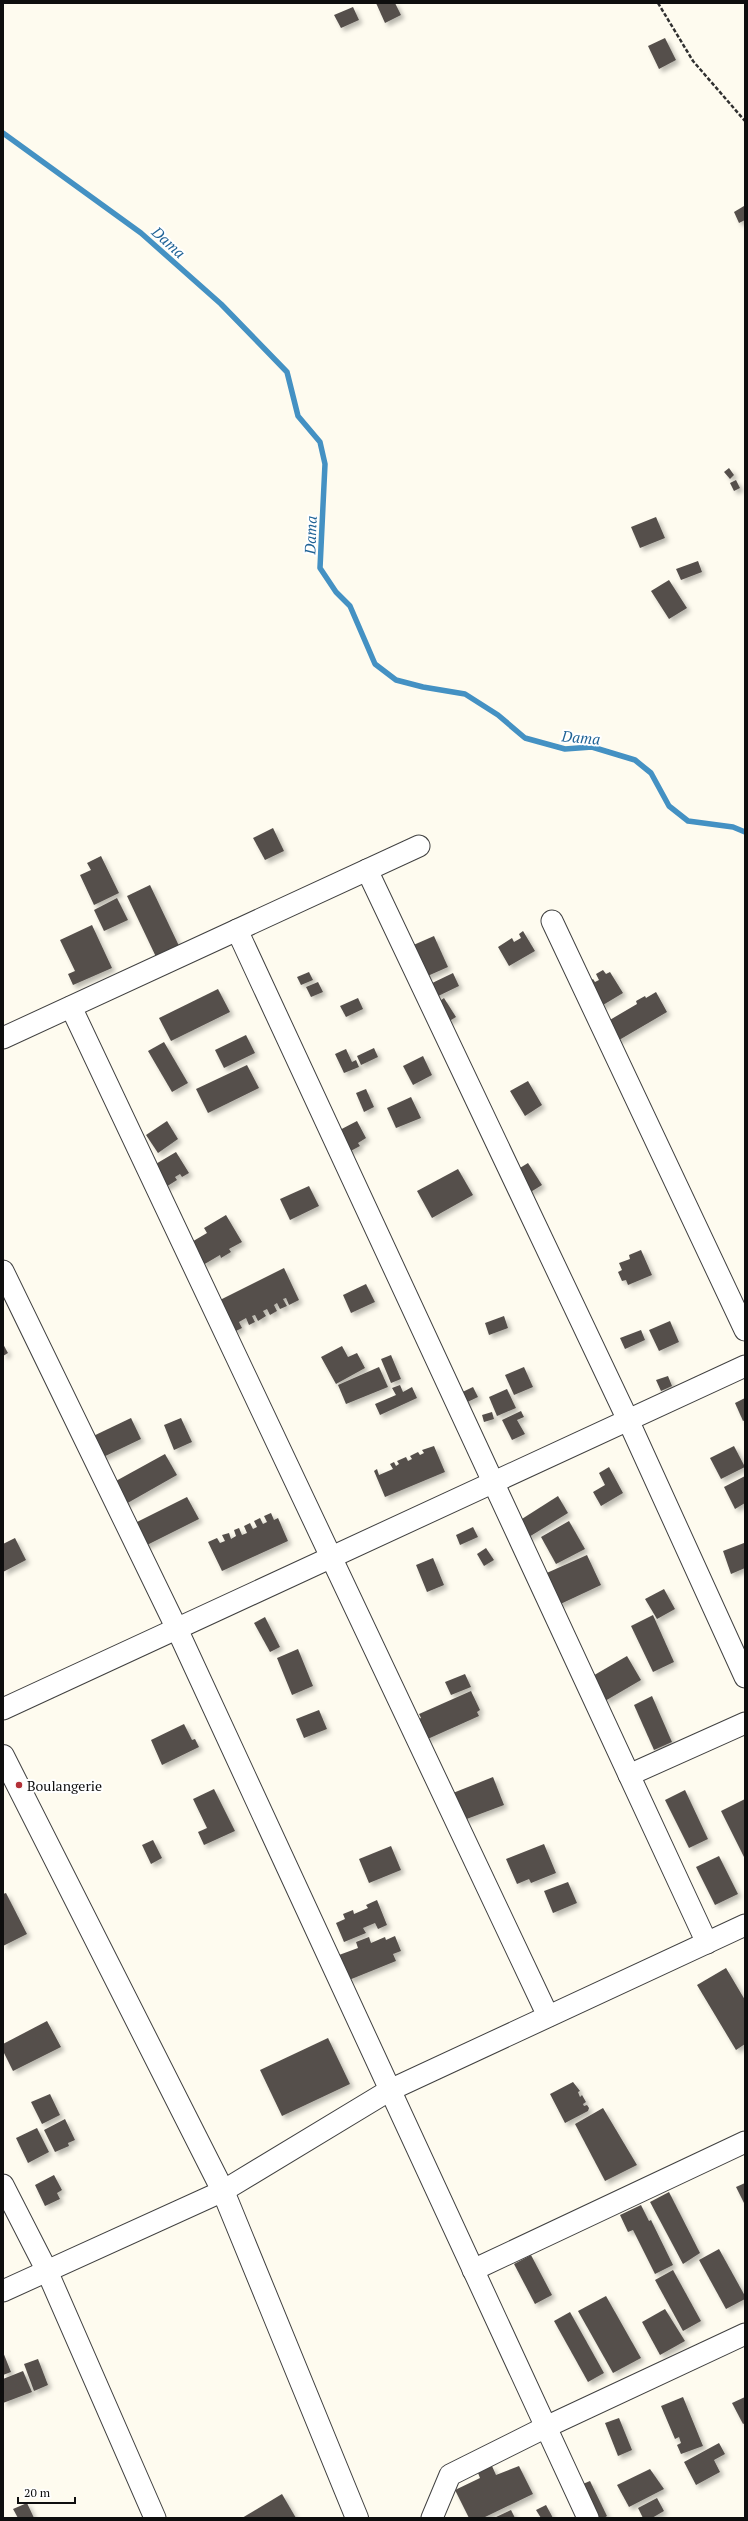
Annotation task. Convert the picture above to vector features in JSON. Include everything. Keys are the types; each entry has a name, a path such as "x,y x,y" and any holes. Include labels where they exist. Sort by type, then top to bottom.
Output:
{"street":[{"path":"3,1038 419,846"},
{"path":"367,870 628,1420 745,1677"},
{"path":"552,921 745,1330"},
{"path":"237,930 707,1943"},
{"path":"71,1007 548,2016"},
{"path":"3,1271 177,1629 588,2518"},
{"path":"3,1708 745,1366"},
{"path":"629,1775 745,1723"},
{"path":"3,1756 223,2191 357,2518"},
{"path":"3,2291 223,2191 390,2090 745,1925"},
{"path":"473,2270 745,2142"},
{"path":"3,2185 47,2271 155,2518"},
{"path":"432,2518 450,2475 546,2427 745,2334"}],"path":[{"path":"658,3 694,61 745,121"}],"building":[{"path":"376,3 395,3 401,15 385,23"},
{"path":"353,7 359,20 341,28 334,15"},
{"path":"665,38 676,60 659,69 648,46"},
{"path":"744,206 745,220 739,223 734,212"},
{"path":"729,468 734,475 730,479 724,472"},
{"path":"736,480 740,488 734,491 730,483"},
{"path":"656,517 665,538 640,548 631,527"},
{"path":"698,561 702,572 681,580 676,569"},
{"path":"669,580 687,608 669,619 651,591"},
{"path":"273,828 284,851 265,860 253,838"},
{"path":"101,856 119,893 94,905 80,875 91,870 87,863"},
{"path":"150,885 180,948 157,959 127,896"},
{"path":"117,898 128,920 104,931 94,910"},
{"path":"92,925 112,968 73,985 68,974 75,971 60,940"},
{"path":"523,931 535,951 509,966 498,947 512,938 514,942 521,938 519,934"},
{"path":"434,936 448,967 423,978 409,947"},
{"path":"603,970 606,974 610,972 623,993 598,1008 584,984 593,979 595,982 599,980 596,974"},
{"path":"309,972 313,980 301,985 297,977"},
{"path":"453,973 459,986 432,999 426,986"},
{"path":"318,982 323,992 311,997 306,987"},
{"path":"218,989 230,1012 171,1041 159,1018"},
{"path":"656,992 667,1012 614,1043 603,1024 637,1004 636,1001 645,996 646,998"},
{"path":"358,998 363,1009 346,1017 340,1006"},
{"path":"444,998 456,1017 446,1023 434,1005"},
{"path":"246,1035 255,1053 224,1068 215,1050"},
{"path":"164,1042 188,1083 172,1092 148,1051"},
{"path":"374,1048 378,1057 361,1065 357,1056"},
{"path":"346,1049 352,1062 356,1060 359,1067 344,1073 335,1054"},
{"path":"423,1056 432,1075 413,1085 403,1066"},
{"path":"247,1065 259,1088 208,1113 196,1089"},
{"path":"528,1081 542,1105 525,1116 510,1091"},
{"path":"366,1089 374,1107 364,1112 356,1093"},
{"path":"411,1097 421,1118 396,1128 387,1108"},
{"path":"167,1121 178,1139 158,1153 146,1135"},
{"path":"357,1121 366,1138 358,1143 360,1146 345,1154 334,1133"},
{"path":"176,1152 189,1173 182,1177 180,1174 175,1177 177,1180 161,1190 149,1168"},
{"path":"528,1163 542,1185 529,1193 515,1171"},
{"path":"458,1169 473,1195 432,1218 417,1191"},
{"path":"309,1186 319,1206 290,1220 280,1199"},
{"path":"226,1215 242,1242 229,1249 231,1252 221,1258 220,1255 203,1265 190,1243 207,1233 204,1228"},
{"path":"641,1250 652,1275 628,1285 626,1280 622,1281 618,1272 622,1270 619,1263 630,1259 629,1255"},
{"path":"284,1268 299,1300 289,1305 286,1298 283,1299 287,1306 280,1309 277,1303 274,1305 277,1311 270,1315 267,1309 263,1311 266,1316 258,1321 255,1315 252,1316 255,1322 249,1325 246,1318 239,1322 242,1328 234,1332 218,1301"},
{"path":"366,1284 375,1302 351,1313 343,1295"},
{"path":"504,1316 508,1328 489,1335 485,1323"},
{"path":"670,1321 679,1342 659,1351 649,1330"},
{"path":"641,1330 645,1340 625,1349 620,1338"},
{"path":"3,1344 8,1353 3,1356"},
{"path":"342,1346 348,1357 357,1353 365,1368 336,1384 321,1357"},
{"path":"391,1355 401,1379 391,1383 381,1359"},
{"path":"379,1367 388,1387 346,1404 338,1385"},
{"path":"524,1367 533,1387 514,1395 505,1375"},
{"path":"668,1376 672,1386 661,1391 656,1380"},
{"path":"400,1385 403,1392 412,1387 417,1398 380,1415 375,1404 396,1395 392,1388"},
{"path":"473,1387 478,1397 459,1406 454,1396"},
{"path":"507,1389 516,1408 497,1416 489,1397"},
{"path":"745,1398 745,1420 743,1421 735,1403"},
{"path":"521,1411 524,1417 517,1420 525,1434 512,1440 502,1420"},
{"path":"492,1412 494,1419 484,1422 482,1415"},
{"path":"131,1418 141,1439 97,1460 87,1439"},
{"path":"181,1418 192,1442 174,1450 164,1425"},
{"path":"434,1446 445,1472 385,1497 374,1471 377,1469 379,1475 393,1469 390,1464 394,1462 396,1466 399,1464 397,1461 406,1457 408,1461 412,1459 410,1456 418,1452 420,1455 424,1453 422,1450"},
{"path":"734,1446 745,1467 721,1479 710,1458"},
{"path":"165,1454 177,1475 117,1509 105,1487"},
{"path":"609,1467 623,1493 601,1506 593,1492 605,1485 599,1473"},
{"path":"745,1476 745,1503 735,1509 724,1487"},
{"path":"558,1496 568,1513 524,1540 514,1524"},
{"path":"187,1497 199,1519 137,1550 125,1528"},
{"path":"271,1513 274,1520 278,1518 288,1541 222,1571 208,1542 217,1538 220,1543 225,1541 222,1535 229,1533 231,1539 236,1536 234,1530 239,1528 242,1535 247,1533 244,1526 250,1523 253,1529 257,1527 254,1521 260,1518 263,1524 267,1522 264,1516"},
{"path":"569,1521 585,1549 556,1564 541,1537"},
{"path":"473,1527 478,1537 460,1545 456,1535"},
{"path":"15,1538 26,1560 3,1572 3,1544"},
{"path":"744,1543 745,1568 731,1574 723,1551"},
{"path":"486,1548 494,1560 484,1566 477,1554"},
{"path":"587,1555 601,1585 554,1607 540,1576"},
{"path":"433,1558 444,1585 427,1592 416,1565"},
{"path":"664,1589 675,1609 657,1619 645,1599"},
{"path":"653,1615 674,1662 653,1672 631,1626"},
{"path":"265,1617 280,1647 270,1652 254,1623"},
{"path":"298,1649 313,1686 292,1695 277,1658"},
{"path":"627,1656 641,1680 605,1701 591,1677"},
{"path":"465,1674 471,1687 451,1695 445,1682"},
{"path":"471,1691 480,1710 477,1712 479,1716 421,1742 412,1722 421,1718 419,1714"},
{"path":"652,1696 672,1742 654,1750 634,1705"},
{"path":"319,1710 327,1729 304,1738 296,1719"},
{"path":"184,1724 192,1740 195,1739 199,1747 162,1765 151,1740"},
{"path":"493,1777 504,1805 464,1820 453,1793"},
{"path":"214,1789 235,1831 204,1845 198,1832 207,1828 193,1799"},
{"path":"685,1790 708,1839 689,1848 665,1800"},
{"path":"745,1799 745,1859 721,1811"},
{"path":"153,1840 162,1858 151,1864 142,1845"},
{"path":"544,1844 556,1873 531,1883 529,1879 517,1884 506,1859"},
{"path":"391,1846 401,1870 369,1883 359,1859"},
{"path":"719,1856 738,1894 715,1905 696,1867"},
{"path":"568,1882 577,1903 553,1913 544,1891"},
{"path":"6,1893 27,1934 3,1946 3,1894"},
{"path":"377,1900 387,1925 378,1929 375,1923 363,1928 366,1933 344,1942 336,1923 345,1919 343,1914 353,1910 354,1914 368,1908 366,1905"},
{"path":"395,1936 401,1951 393,1954 396,1961 349,1980 339,1955 358,1948 356,1942 369,1937 371,1943 385,1937 386,1940"},
{"path":"726,1968 745,2000 745,2044 736,2050 697,1985"},
{"path":"47,2021 61,2047 13,2071 3,2051 3,2044"},
{"path":"328,2038 350,2084 282,2116 260,2070"},
{"path":"573,2082 580,2091 578,2092 580,2097 582,2095 586,2102 583,2104 584,2106 587,2105 589,2108 588,2111 565,2123 550,2094"},
{"path":"50,2094 60,2115 42,2124 31,2102"},
{"path":"603,2108 637,2165 605,2181 575,2124"},
{"path":"65,2119 75,2140 68,2143 69,2146 55,2152 44,2130"},
{"path":"37,2128 49,2152 28,2163 16,2138"},
{"path":"54,2175 62,2190 57,2193 60,2199 45,2206 35,2185"},
{"path":"745,2183 745,2205 736,2187"},
{"path":"669,2192 700,2253 683,2264 650,2202"},
{"path":"641,2205 649,2221 651,2220 673,2265 655,2274 633,2230 628,2232 620,2215"},
{"path":"719,2249 745,2296 745,2299 726,2309 699,2260"},
{"path":"531,2255 552,2295 535,2304 514,2264"},
{"path":"673,2270 701,2321 683,2331 655,2280"},
{"path":"606,2296 641,2358 613,2373 578,2311"},
{"path":"665,2309 685,2341 660,2355 642,2322"},
{"path":"570,2312 604,2373 588,2382 554,2321"},
{"path":"3,2352 11,2372 3,2375"},
{"path":"38,2359 48,2385 34,2391 24,2364"},
{"path":"23,2371 32,2392 3,2403 3,2379"},
{"path":"683,2397 703,2446 681,2454 677,2445 681,2443 679,2437 675,2439 661,2406"},
{"path":"745,2397 745,2423 743,2424 732,2403"},
{"path":"619,2418 632,2450 618,2456 605,2423"},
{"path":"719,2443 725,2454 714,2460 720,2472 696,2485 684,2462"},
{"path":"492,2466 496,2475 519,2466 533,2494 483,2518 469,2518 455,2490 480,2478 478,2473"},
{"path":"650,2469 664,2489 629,2507 617,2485"},
{"path":"590,2481 607,2516 604,2518 592,2518 578,2486"},
{"path":"282,2494 296,2518 242,2518"},
{"path":"657,2498 664,2511 652,2518 643,2518 638,2508"},
{"path":"27,2503 34,2518 18,2518 13,2509"},
{"path":"546,2505 553,2518 541,2518 536,2510"},
{"path":"511,2510 515,2518 494,2518"}],"waterway":[{"name":"Dama","path":"3,133 141,233 221,304 287,372 298,416 320,442 325,464 320,568 336,592 350,606 375,664 396,680 423,687 465,694 498,715 525,738 565,749 592,747 635,760 651,773 669,806 688,821 733,827 745,832"}],"place":[{"name":"Boulangerie","path":"19,1785"}]}
